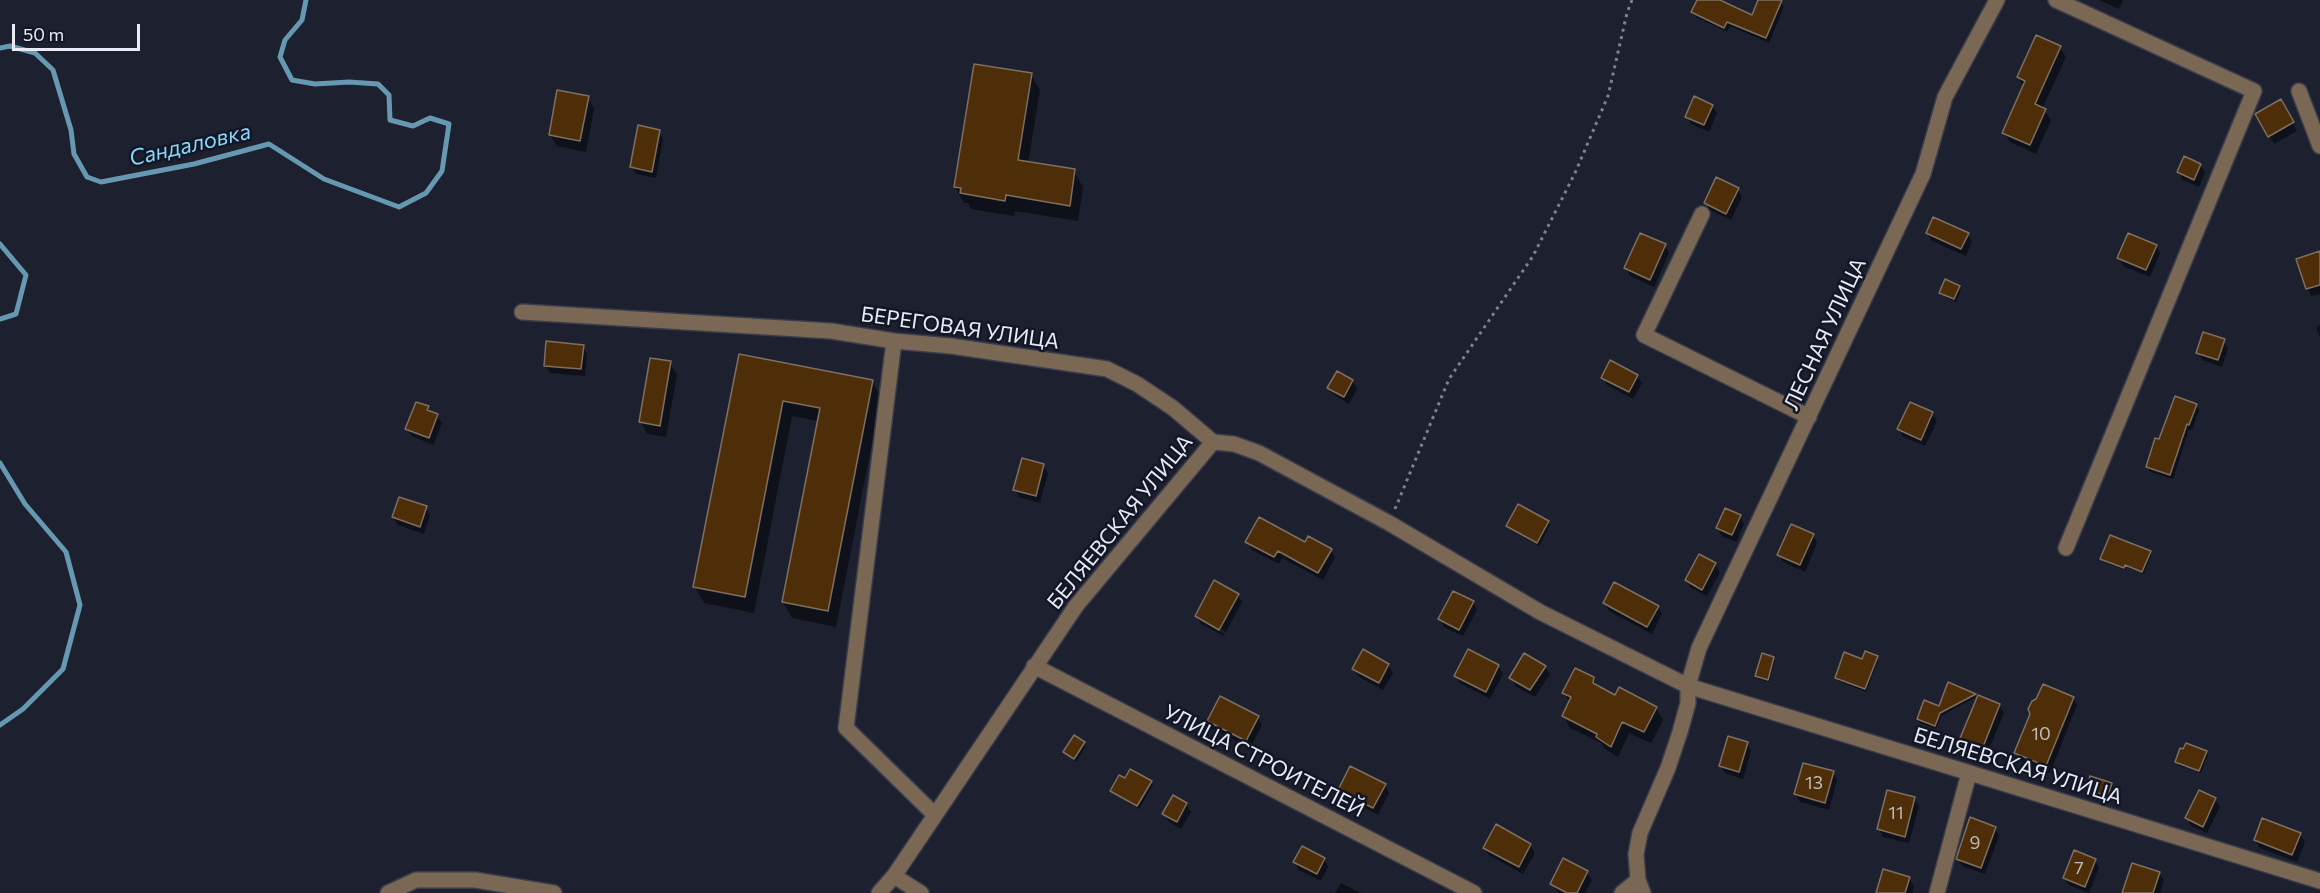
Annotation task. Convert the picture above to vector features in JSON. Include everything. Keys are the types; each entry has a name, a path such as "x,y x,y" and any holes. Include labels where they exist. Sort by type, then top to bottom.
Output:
{"street":[{"name":"ЛЕСНАЯ УЛИЦА","path":"1641,886 1636,854 1640,832 1668,768 1680,732 1688,703 1688,686 1699,648 1923,174 1945,97 1997,0"},
{"path":"2056,0 2254,91 2066,548"},
{"path":"2299,91 2320,146"},
{"path":"1702,214 1644,335 1809,417"},
{"name":"БЕРЕГОВАЯ УЛИЦА","path":"522,312 831,331 1107,369 1137,384 1173,408 1213,442"},
{"path":"894,341 846,728 935,814"},
{"name":"БЕЛЯЕВСКАЯ УЛИЦА","path":"879,893 894,876 1076,606 1213,442 1234,444 1259,453 1389,523 1540,612 1688,686 2320,883"},
{"name":"УЛИЦА СТРОИТЕЛЕЙ","path":"1034,666 1474,893"},
{"path":"1937,893 1969,773"},
{"path":"894,876 921,893"},
{"path":"388,893 416,880 475,880 554,893"},
{"path":"2316,893 2320,883"},
{"path":"1622,893 1641,886"}],"path":[{"path":"1389,523 1449,379 1533,256 1575,173 1608,96 1632,0"}],"building":[{"path":"1697,0 1720,0 1752,15 1758,0 1782,0 1766,38 1727,22 1724,28 1691,12"},
{"path":"2036,35 2061,46 2035,104 2046,109 2030,145 2002,133 2025,81 2017,77"},
{"path":"974,64 1032,73 1018,160 1075,169 1070,206 1006,195 1005,201 960,193 961,188 954,187"},
{"path":"557,90 589,96 580,141 549,135"},
{"path":"1694,96 1713,105 1704,125 1685,117"},
{"path":"2281,99 2294,122 2268,137 2255,114"},
{"path":"638,125 660,130 652,172 630,167"},
{"path":"2184,156 2201,164 2194,180 2177,172"},
{"path":"1716,177 1739,188 1726,214 1704,203"},
{"path":"1933,217 1969,233 1961,249 1926,233"},
{"path":"1640,233 1666,244 1650,280 1624,268"},
{"path":"2128,233 2157,245 2146,270 2117,258"},
{"path":"2320,251 2320,285 2306,289 2296,259"},
{"path":"1945,279 1960,286 1954,299 1939,293"},
{"path":"2203,332 2225,339 2218,360 2196,353"},
{"path":"546,341 584,345 581,369 544,366"},
{"path":"739,354 873,380 828,611 782,602 820,408 783,401 745,597 693,587"},
{"path":"650,358 671,361 660,426 639,422"},
{"path":"1610,360 1638,375 1629,392 1601,378"},
{"path":"1337,371 1353,380 1344,397 1327,388"},
{"path":"2175,396 2197,404 2189,425 2187,424 2170,475 2146,467 2155,438 2159,439"},
{"path":"416,402 429,406 427,410 438,414 429,438 405,429"},
{"path":"1910,402 1933,412 1921,440 1897,429"},
{"path":"1022,458 1044,464 1036,496 1013,490"},
{"path":"399,497 427,506 420,527 392,517"},
{"path":"1518,504 1549,521 1537,543 1506,526"},
{"path":"1725,508 1741,515 1732,535 1716,528"},
{"path":"1259,517 1305,542 1308,536 1332,549 1318,573 1278,551 1274,557 1245,542"},
{"path":"1791,524 1814,534 1800,565 1777,555"},
{"path":"2110,535 2151,551 2142,572 2100,559"},
{"path":"1699,554 1716,563 1702,590 1685,580"},
{"path":"1214,580 1239,594 1219,630 1195,616"},
{"path":"1614,582 1659,606 1647,627 1603,603"},
{"path":"1453,591 1474,601 1459,630 1438,619"},
{"path":"1363,649 1389,664 1379,683 1352,669"},
{"path":"1468,649 1499,665 1486,692 1454,676"},
{"path":"1865,651 1878,656 1865,689 1835,678 1844,652 1862,659"},
{"path":"1524,653 1546,666 1530,690 1509,678"},
{"path":"1762,653 1774,657 1768,680 1755,676"},
{"path":"1575,668 1594,677 1593,683 1615,695 1619,687 1657,707 1644,732 1622,722 1611,747 1596,737 1597,734 1562,716 1571,697 1562,693"},
{"path":"1948,682 1976,694 1940,713 1935,726 1917,719 1924,700 1939,706"},
{"path":"2043,684 2074,697 2046,766 2014,753 2030,714 2028,709"},
{"path":"1978,695 2000,704 1981,752 1958,743"},
{"path":"1220,696 1259,716 1246,741 1207,721"},
{"path":"1074,735 1085,742 1074,759 1063,752"},
{"path":"1728,736 1748,742 1739,772 1719,766"},
{"path":"2186,743 2207,751 2199,771 2175,762 2180,748 2183,749"},
{"path":"1803,763 1834,771 1825,803 1794,794"},
{"path":"1350,766 1386,784 1373,808 1338,790"},
{"path":"1130,769 1152,781 1137,806 1110,791 1119,775 1125,778"},
{"path":"2090,776 2112,783 2108,796 2086,790"},
{"path":"1887,790 1915,797 1905,837 1877,829"},
{"path":"2199,790 2216,798 2203,827 2185,818"},
{"path":"1173,795 1187,803 1177,822 1162,814"},
{"path":"1970,817 1996,827 1981,868 1956,859"},
{"path":"2262,818 2301,833 2292,855 2254,840"},
{"path":"1496,824 1531,844 1519,867 1483,848"},
{"path":"1302,846 1325,858 1317,874 1293,862"},
{"path":"2074,850 2096,859 2085,887 2063,878"},
{"path":"1563,858 1588,871 1577,893 1567,893 1550,884"},
{"path":"2132,863 2160,872 2153,893 2122,893"},
{"path":"1883,869 1910,877 1905,893 1876,893"}],"waterway":[{"name":"Сандаловка","path":"0,48 10,46 35,53 53,70 71,130 74,154 87,177 101,182 194,164 269,144 324,179 399,207 426,193 442,171 449,124 430,118 413,126 390,120 389,95 378,84 349,82 315,84 292,80 280,57 285,40 302,20 306,0"},
{"name":"Сандаловка","path":"0,244 26,275 16,314 0,319"},
{"name":"Сандаловка","path":"0,463 25,504 66,552 80,605 63,669 23,709 0,725"}]}
